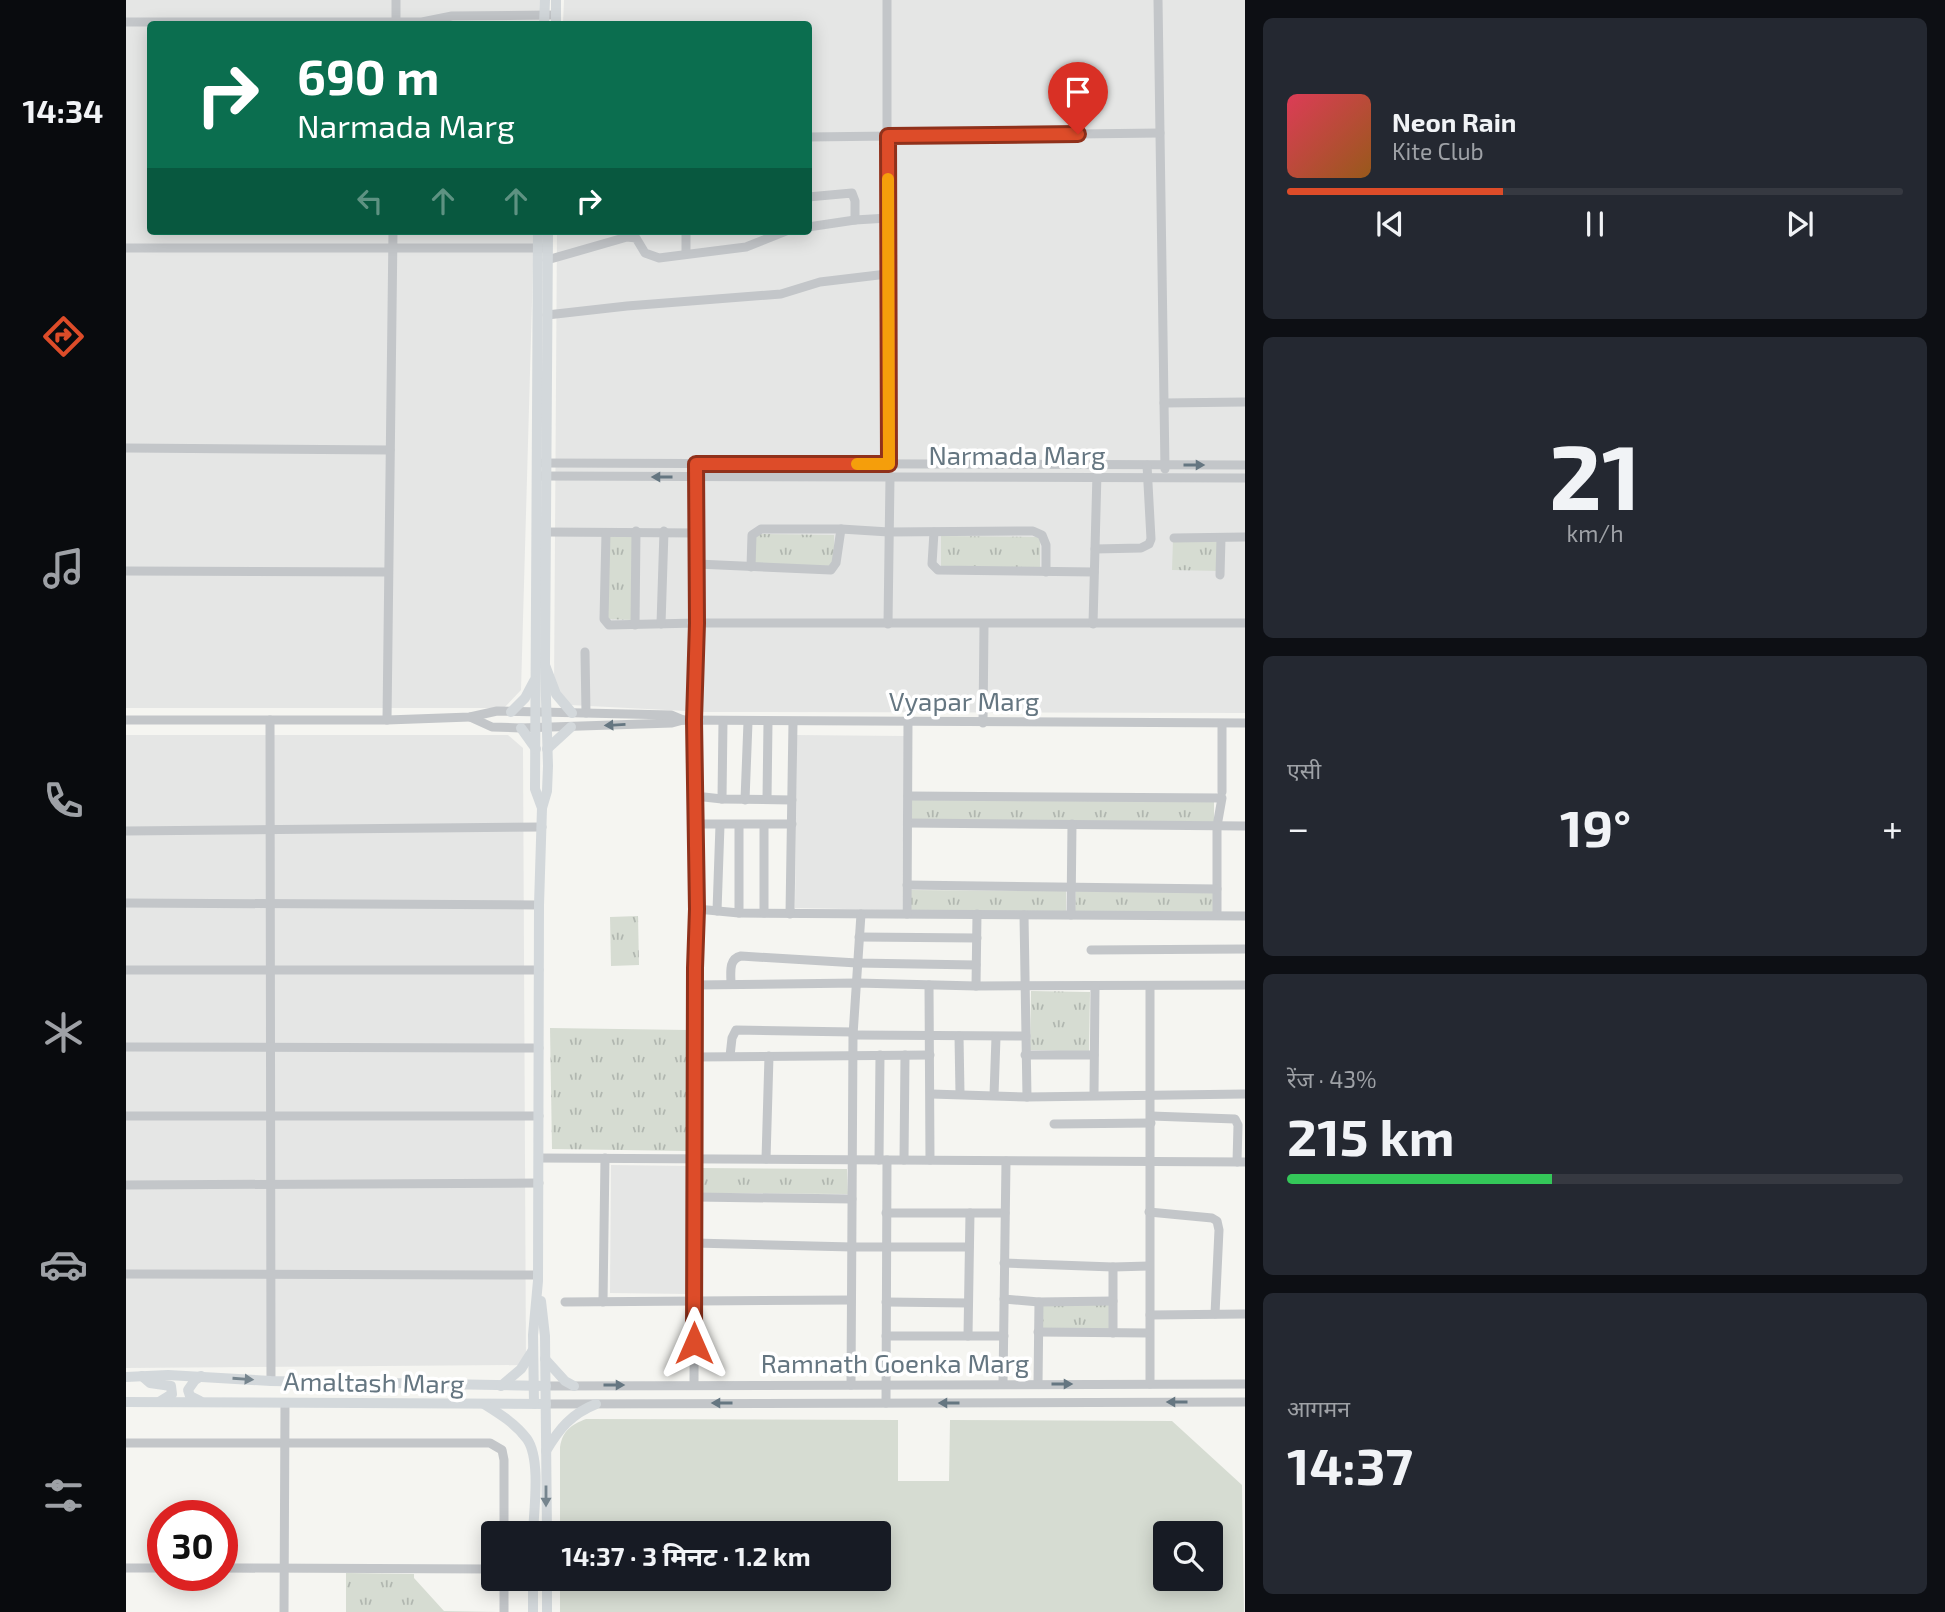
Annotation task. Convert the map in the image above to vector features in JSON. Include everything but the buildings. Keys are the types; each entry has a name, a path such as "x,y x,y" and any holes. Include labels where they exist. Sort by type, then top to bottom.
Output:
{"main road":[{"path":"545,0 550,20"},
{"path":"550,20 556,0"},
{"path":"539,235 544,252 547,315 542,463"},
{"path":"541,713 536,676 542,476 544,252 547,235"},
{"path":"542,476 546,532 541,749 547,791 542,808 539,905 538,1278 534,1349 546,1452 547,1521"},
{"path":"545,665 556,694 572,713"},
{"path":"511,712 525,698 536,676"},
{"path":"541,749 571,727"},
{"path":"521,728 541,749"},
{"path":"538,1278 545,1359 540,1386"},
{"path":"501,1386 521,1369 534,1349"},
{"path":"545,1359 565,1381 575,1386"},
{"name":"Amaltash Marg","path":"142,1376 150,1383 171,1386 172,1394 159,1402"},
{"path":"201,1376 188,1390 190,1396 203,1402"},
{"name":"Amaltash Marg","path":"126,1377 201,1376 271,1381 540,1386"},
{"name":"Amaltash Marg","path":"126,1402 540,1404"},
{"path":"484,1403 514,1424 528,1441 534,1455 533,1521"},
{"path":"546,1452 556,1434 570,1418 580,1410 596,1404"},
{"path":"533,1591 533,1612"},
{"path":"547,1591 547,1612"}],"street":[{"path":"396,0 396,21"},
{"path":"887,0 889,464"},
{"path":"1158,0 1166,478"},
{"path":"433,21 452,16 550,20"},
{"path":"126,22 147,22"},
{"path":"812,137 1160,133"},
{"path":"812,197 852,193 855,220"},
{"path":"812,226 888,218"},
{"path":"387,720 393,235"},
{"path":"686,235 686,254"},
{"path":"126,248 393,248 544,252 631,237 636,238 645,253 653,258 746,247 776,235"},
{"path":"547,315 781,294 820,282 887,274"},
{"path":"1164,403 1245,402"},
{"path":"126,448 390,450"},
{"name":"Narmada Marg","path":"542,463 1245,465"},
{"path":"694,1385 696,464"},
{"path":"1093,624 1097,464"},
{"path":"1095,549 1141,548 1149,544 1151,539 1147,465"},
{"name":"Narmada Marg","path":"542,476 1245,478"},
{"path":"888,624 890,477"},
{"path":"697,565 831,569 836,563 841,529"},
{"path":"751,567 755,531 841,529 1038,533 1046,545 1046,572"},
{"path":"635,625 636,531"},
{"path":"662,624 664,531"},
{"path":"546,532 697,533"},
{"path":"934,532 932,564 938,570 1094,572"},
{"path":"606,533 604,619 609,625 1245,624"},
{"path":"1174,538 1245,537"},
{"path":"1220,538 1220,575"},
{"path":"126,571 388,572"},
{"path":"983,723 984,625"},
{"path":"585,652 586,713"},
{"name":"Vyapar Marg","path":"470,717 490,711 671,715 683,720"},
{"path":"126,720 387,720 470,717"},
{"name":"Vyapar Marg","path":"470,717 492,727 521,728 672,723 683,720 1245,723"},
{"path":"270,720 271,1381"},
{"path":"722,799 723,722"},
{"path":"745,800 748,722"},
{"path":"767,799 768,722"},
{"path":"790,914 793,722"},
{"path":"907,914 908,723"},
{"path":"1222,724 1222,792"},
{"path":"695,796 792,800"},
{"path":"908,796 1222,798 1217,826 1217,915"},
{"path":"908,823 1245,826"},
{"path":"696,824 792,824"},
{"path":"1071,915 1072,824"},
{"path":"717,911 720,825"},
{"path":"739,825 739,913"},
{"path":"764,825 764,914"},
{"path":"126,831 542,827"},
{"path":"907,885 1217,889"},
{"path":"126,903 539,905"},
{"path":"697,909 764,914 1245,916"},
{"path":"851,1385 853,1034 861,914"},
{"path":"976,986 977,914"},
{"path":"1024,915 1027,1097"},
{"path":"859,937 976,937"},
{"path":"1091,950 1245,949"},
{"path":"732,984 732,961 741,956 857,963 976,965"},
{"path":"126,970 539,970"},
{"path":"695,985 1245,985"},
{"path":"929,985 930,1160"},
{"path":"1094,1096 1095,986"},
{"path":"1150,986 1150,1384"},
{"path":"730,1056 736,1030 930,1037 1026,1036"},
{"path":"959,1036 960,1094"},
{"path":"995,1095 996,1037"},
{"path":"126,1047 539,1048"},
{"path":"880,1055 886,1213 886,1403"},
{"path":"904,1160 905,1055"},
{"path":"695,1056 930,1055"},
{"path":"1025,1055 1094,1055"},
{"path":"766,1159 769,1056"},
{"path":"931,1094 1027,1097 1245,1094"},
{"path":"126,1116 539,1116"},
{"path":"539,1158 1241,1162 1238,1125 1235,1119 1054,1124"},
{"path":"603,1302 605,1158"},
{"path":"1003,1384 1006,1161"},
{"path":"126,1185 539,1183"},
{"path":"695,1197 852,1199"},
{"path":"1149,1212 1212,1218 1217,1221 1219,1230 1215,1314"},
{"path":"886,1213 1005,1213"},
{"path":"968,1336 970,1213"},
{"path":"694,1243 969,1247"},
{"path":"1004,1263 1149,1266"},
{"path":"1113,1267 1114,1333"},
{"path":"126,1274 538,1278"},
{"path":"1004,1298 1039,1302 1113,1301"},
{"path":"565,1302 851,1300"},
{"path":"886,1302 968,1303"},
{"path":"1038,1384 1039,1302"},
{"path":"1150,1315 1245,1314"},
{"path":"1038,1332 1150,1333"},
{"path":"886,1336 1003,1336"},
{"name":"Ramnath Goenka Marg","path":"540,1386 1245,1384"},
{"path":"1232,1402 1245,1410"},
{"name":"Ramnath Goenka Marg","path":"540,1404 1245,1402"},
{"path":"284,1612 285,1403"},
{"path":"126,1443 489,1443 502,1450 504,1460 504,1521"},
{"path":"126,1568 147,1568"},
{"path":"238,1569 481,1569"},
{"path":"504,1591 504,1612"}],"shaded area":[{"path":"126,0 540,0 540,21 147,21 147,235 534,235 521,690 504,708 126,708"},
{"path":"564,0 1245,0 1245,713 705,712 570,705 554,690 557,235 812,235 812,21 563,21"},
{"path":"126,735 508,735 523,748 526,1365 126,1368"},
{"path":"797,735 904,736 902,910 795,908"},
{"path":"611,1165 688,1166 687,1294 610,1293"}],"green space":[{"path":"755,534 834,535 834,566 754,564"},
{"path":"607,535 633,535 633,620 607,619"},
{"path":"941,536 1040,537 1040,567 941,567"},
{"path":"1173,540 1220,542 1219,571 1172,570"},
{"path":"912,800 1214,801 1214,822 912,820"},
{"path":"911,890 1066,891 1066,911 911,911"},
{"path":"1076,891 1214,892 1214,912 1075,911"},
{"path":"638,916 639,965 611,966 610,917"},
{"path":"1031,991 1090,992 1089,1052 1030,1050"},
{"path":"550,1028 688,1030 688,1151 552,1149"},
{"path":"701,1168 847,1169 848,1194 701,1193"},
{"path":"1042,1304 1110,1304 1109,1330 1042,1329"},
{"path":"586,1419 898,1420 898,1481 949,1481 950,1420 1172,1421 1242,1485 1244,1612 560,1612 560,1591 891,1591 891,1521 560,1521 560,1447 566,1432"},
{"path":"346,1573 414,1574 414,1578 444,1611 498,1612 346,1612"}],"slow traffic":[{"path":"857,464 889,464 888,179"}],"route":[{"path":"694,1343 696,464 889,464 888,136 1078,134"}]}
